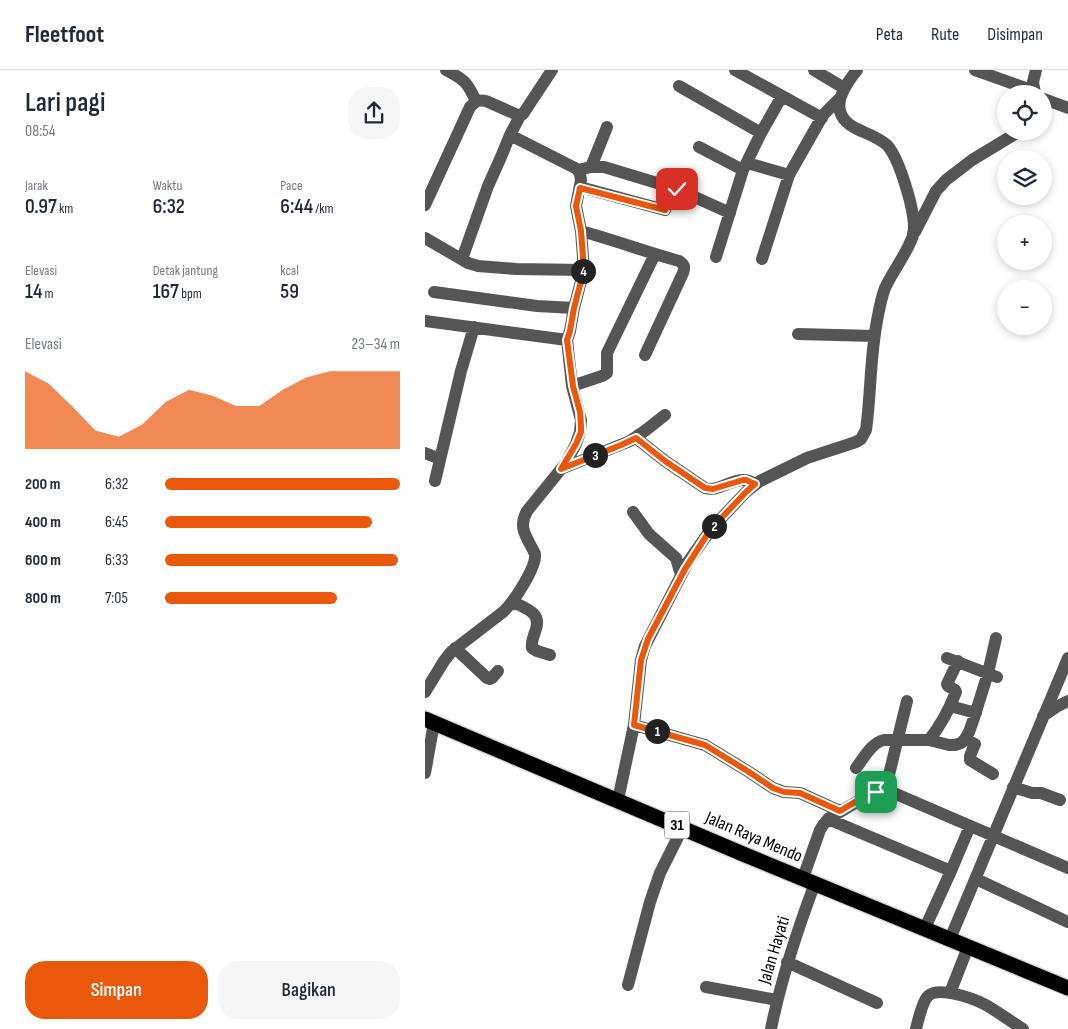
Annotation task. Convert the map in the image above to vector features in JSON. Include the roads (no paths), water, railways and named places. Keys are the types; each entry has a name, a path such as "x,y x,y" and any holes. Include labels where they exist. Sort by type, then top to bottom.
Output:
{"highway":[{"name":"Jalan Raya Mendo","path":"429,721 809,881 1068,987"}],"street":[{"path":"446,70 463,79 469,85 476,101"},
{"path":"462,258 488,186 509,136 520,116 552,70"},
{"path":"735,70 821,118"},
{"path":"814,70 843,92"},
{"path":"762,259 789,175 821,118 843,92 857,70"},
{"path":"975,70 1012,85"},
{"path":"1034,85 1036,70"},
{"path":"679,86 761,133"},
{"path":"843,92 839,106 845,121 853,127 879,139 892,152 898,163 910,200 913,234"},
{"path":"716,257 745,166 782,96"},
{"path":"425,205 470,107 476,101 486,101 520,116"},
{"path":"1052,101 1068,108"},
{"path":"425,692 444,661 455,648 493,621 513,602 534,564 535,554 523,531 522,521 561,469 581,432 580,412 573,386 567,340 584,270 581,231 576,206 581,174 607,127"},
{"path":"509,136 568,164 584,168 603,167 674,188 730,213"},
{"path":"618,800 634,725 641,660 645,646 688,562 712,528 755,484 814,455 861,440 867,424 874,336 885,288 907,249 936,190 972,160 1005,140"},
{"path":"699,147 745,166 789,175"},
{"path":"580,188 665,210 674,188"},
{"path":"581,231 615,240 684,264 685,268 645,355"},
{"path":"425,238 472,264 515,269 584,270"},
{"path":"573,386 607,373 607,353 655,254"},
{"path":"433,292 537,306 574,308"},
{"path":"425,321 567,340"},
{"path":"435,481 461,370 474,327"},
{"path":"798,334 874,336"},
{"path":"561,469 636,438 665,415"},
{"path":"636,438 665,461 705,488 713,489 743,480 755,484"},
{"path":"425,453 440,459"},
{"path":"633,512 649,534 676,558 681,575"},
{"path":"513,602 536,616 538,621 531,643 532,648 550,655"},
{"path":"856,768 878,741 929,740 955,745 961,743 969,732 993,675 996,638"},
{"path":"455,648 487,678 492,678 498,671"},
{"path":"950,939 1068,658"},
{"path":"929,740 942,723 956,691 947,684 952,659 993,675"},
{"path":"885,791 907,701"},
{"path":"1043,716 1068,701"},
{"path":"950,706 976,713"},
{"path":"425,773 429,721"},
{"path":"634,725 705,745 773,788 784,792 800,793 840,811"},
{"path":"965,739 975,744 970,760 993,774"},
{"path":"1013,787 1029,792 1041,793 1060,800"},
{"path":"828,819 870,794 885,791 896,794 1068,868"},
{"path":"828,819 951,871"},
{"name":"Jalan Hayati","path":"771,1029 809,881 820,830 828,819"},
{"path":"925,928 970,826"},
{"path":"628,985 649,902 683,827"},
{"path":"975,879 1068,922"},
{"path":"950,993 968,946"},
{"path":"787,962 877,1003"},
{"path":"706,987 777,1000"},
{"path":"916,1029 926,999 930,994 941,992 950,993 983,1004 1023,1029"}]}
